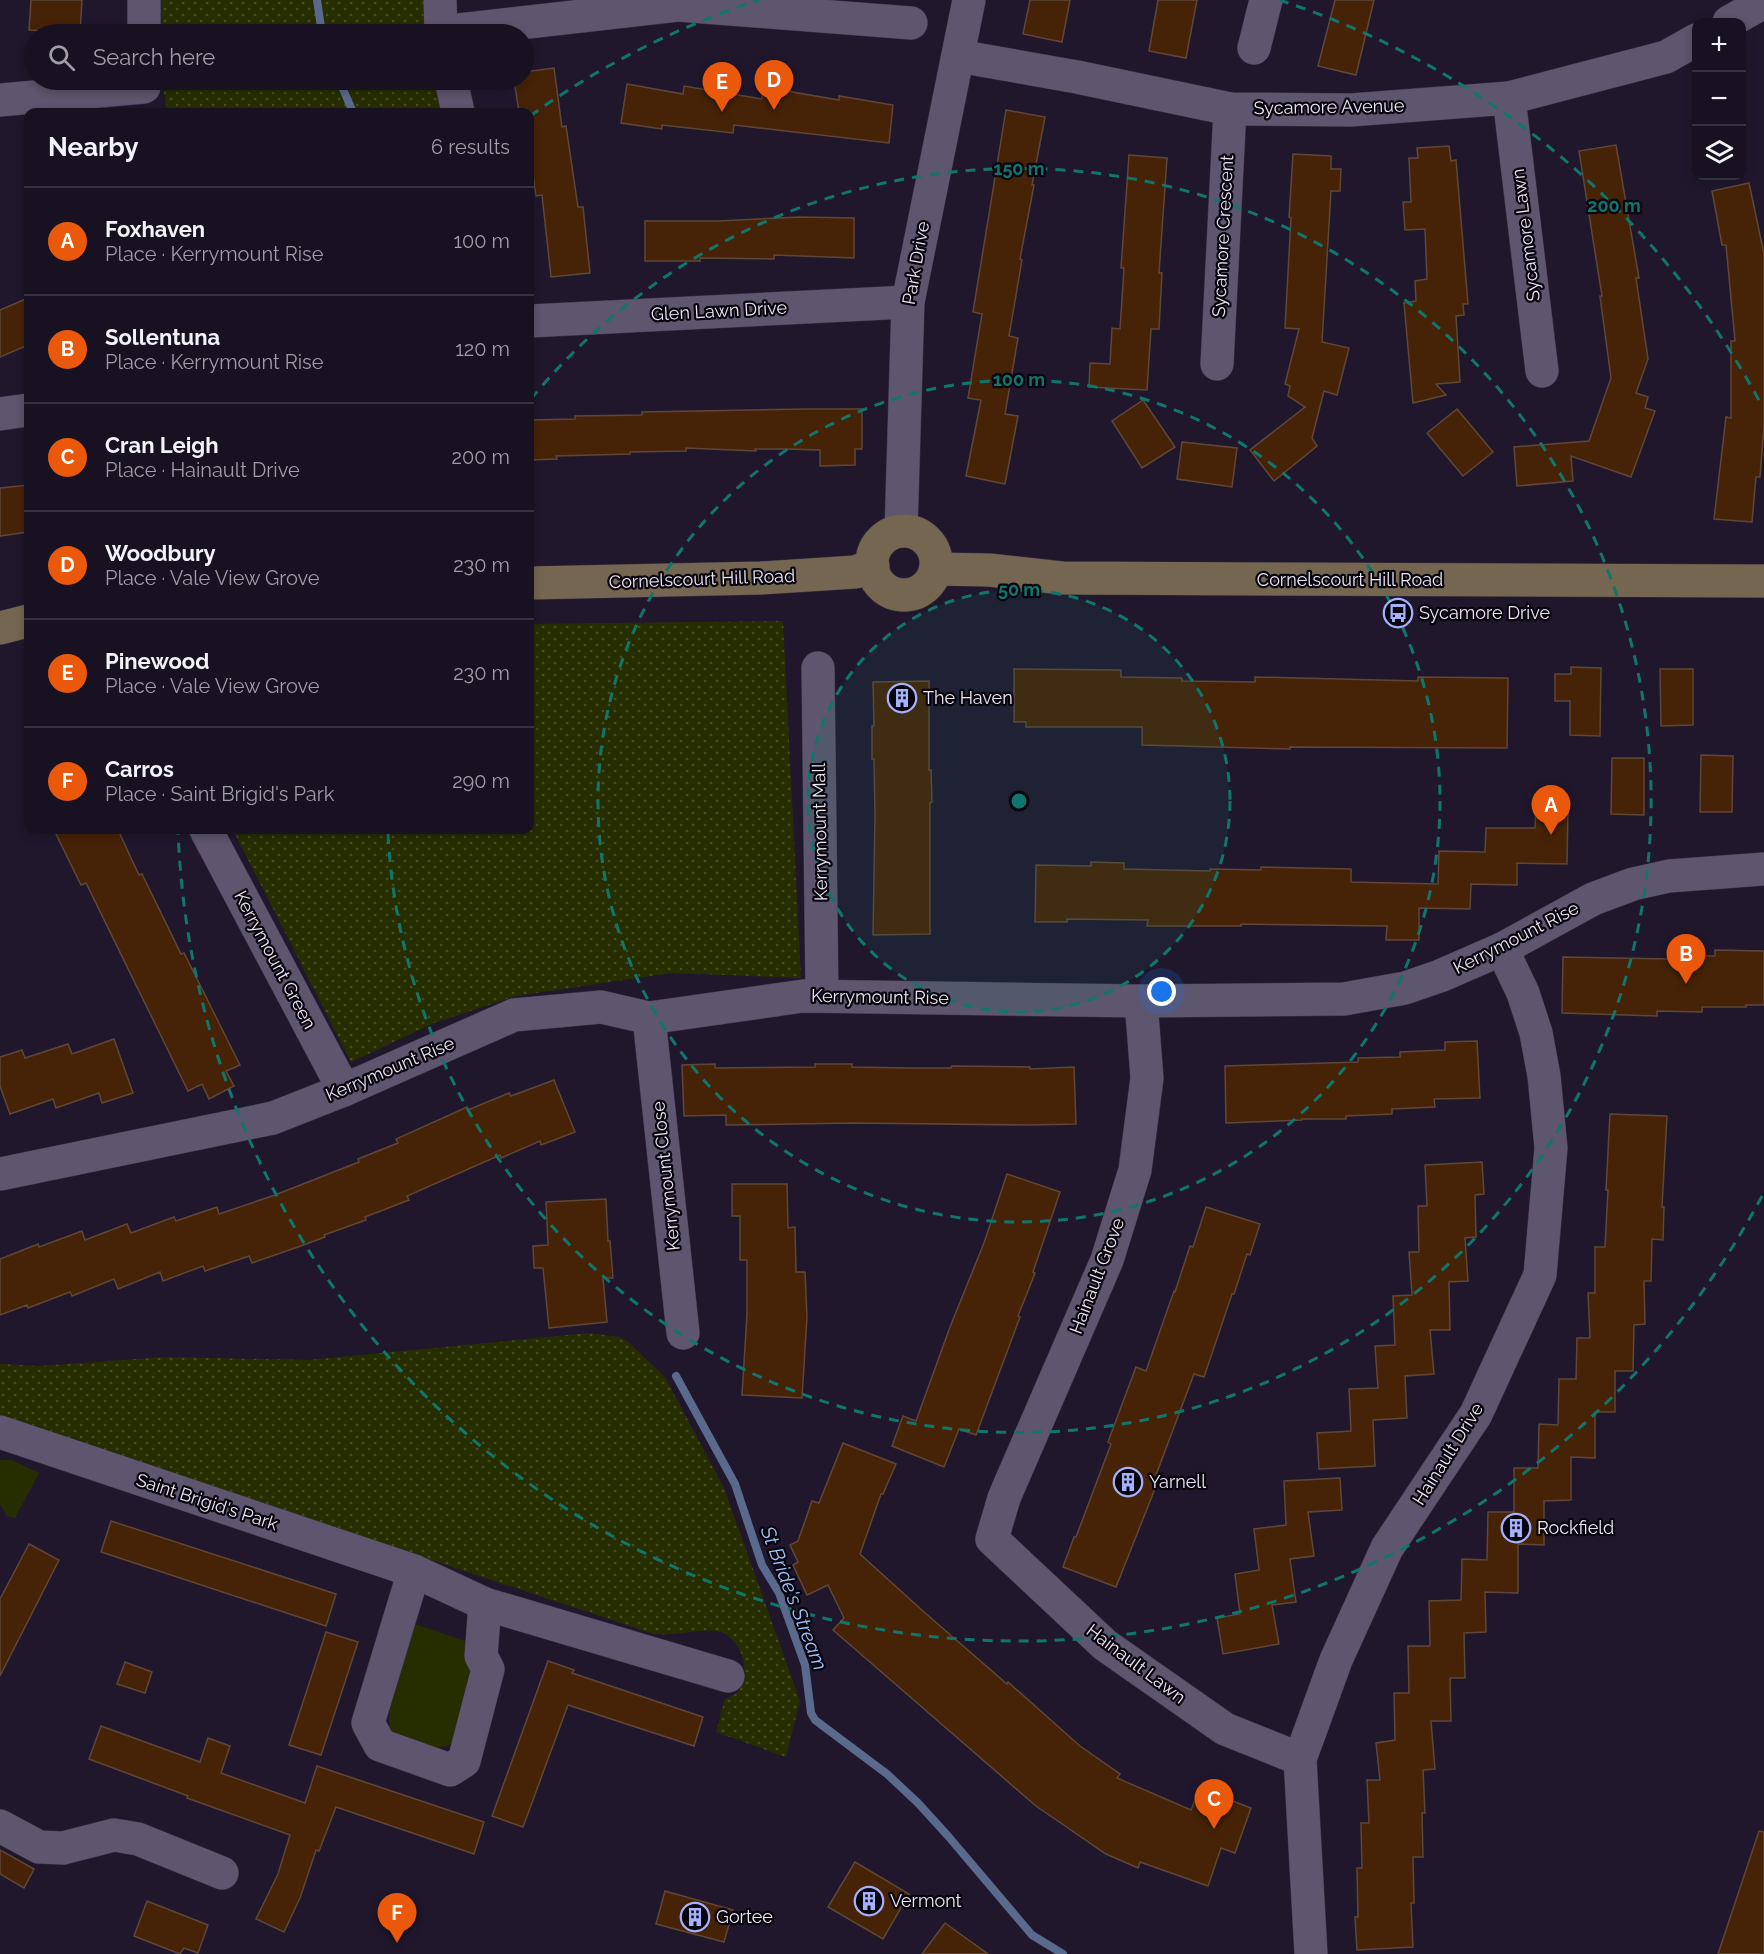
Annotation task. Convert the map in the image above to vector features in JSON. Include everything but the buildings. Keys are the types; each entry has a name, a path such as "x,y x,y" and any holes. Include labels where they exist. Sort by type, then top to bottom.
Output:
{"main road":[{"path":"902,531 911,532 928,542 934,550 936,569 926,587 908,595 888,591 875,576 873,566 873,556 883,539 902,531"},
{"name":"Cornelscourt Hill Road","path":"534,583 761,578 855,572 873,566"},
{"name":"Cornelscourt Hill Road","path":"936,569 989,570 1062,578 1764,581"},
{"path":"0,628 24,622"}],"street":[{"path":"144,0 144,24"},
{"path":"440,0 441,24"},
{"name":"Park Drive","path":"902,531 908,302 969,0"},
{"path":"1254,48 1266,0"},
{"path":"517,24 678,5 911,23"},
{"path":"1738,18 1762,8"},
{"name":"Sycamore Avenue","path":"958,56 1077,77 1230,109 1351,110 1509,98 1666,57 1692,42"},
{"path":"453,90 457,108"},
{"path":"0,100 145,93"},
{"name":"Sycamore Lawn","path":"1509,98 1542,371"},
{"name":"Sycamore Crescent","path":"1216,364 1230,109"},
{"name":"Glen Lawn Drive","path":"534,321 908,302"},
{"path":"0,414 24,411"},
{"name":"Kerrymount Mall","path":"818,668 822,995"},
{"name":"Kerrymount Green","path":"208,834 344,1090"},
{"name":"Kerrymount Rise","path":"0,1174 273,1118 344,1090 514,1015 601,1007 649,1018 822,995 1141,1001 1344,999 1405,988 1440,976 1502,949 1593,899 1633,884 1670,876 1764,869"},
{"name":"Hainault Drive","path":"1311,1954 1300,1759 1336,1660 1387,1548 1476,1414 1539,1275 1551,1148 1544,1076 1536,1033 1523,993 1502,949"},
{"name":"Hainault Grove","path":"992,1539 1004,1498 1107,1260 1135,1170 1147,1078 1141,1001"},
{"name":"Kerrymount Close","path":"649,1018 683,1333"},
{"name":"Saint Brigid's Park","path":"0,1432 414,1571 485,1604 728,1676"},
{"name":"Hainault Lawn","path":"992,1539 1105,1645 1225,1730 1300,1759"},
{"path":"414,1571 368,1723 380,1745 450,1770 464,1761 488,1669 481,1656 485,1604"},
{"path":"0,1826 39,1846 63,1848 114,1835 138,1839 222,1872"}],"green space":[{"path":"159,0 427,0 429,24 159,24"},
{"path":"164,90 439,90 443,108 166,108"},
{"path":"783,621 801,978 671,973 516,996 434,1023 351,1062 235,834 534,834 534,624"},
{"path":"590,1333 620,1337 627,1341 665,1377 724,1488 800,1701 786,1757 716,1732 725,1699 739,1691 745,1672 738,1646 725,1634 709,1630 668,1634 651,1633 0,1417 0,1364 39,1366 165,1357 308,1360"},
{"path":"0,1460 12,1460 39,1473 15,1518 7,1516 0,1504"},
{"path":"415,1624 474,1644 462,1724 455,1740 450,1745 432,1749 398,1740 389,1729 390,1695"}],"waterway":[{"name":"St Bride's Stream","path":"317,0 321,24"},
{"name":"St Bride's Stream","path":"343,90 351,108"},
{"name":"St Bride's Stream","path":"676,1376 735,1484 762,1565 779,1593 805,1665 811,1713 815,1720 887,1774 918,1803 1032,1935 1063,1954"}],"place":[{"name":"Woodbury","path":"774,110"},
{"name":"Pinewood","path":"722,112"},
{"name":"Sycamore Drive","path":"1398,613"},
{"name":"The Haven","path":"902,698"},
{"name":"Foxhaven","path":"1551,835"},
{"name":"Sollentuna","path":"1686,984"},
{"name":"Yarnell","path":"1128,1482"},
{"name":"Rockfield","path":"1516,1528"},
{"name":"Cran Leigh","path":"1214,1829"},
{"name":"Vermont","path":"869,1901"},
{"name":"Gortee","path":"695,1917"},
{"name":"Carros","path":"397,1943"}]}
